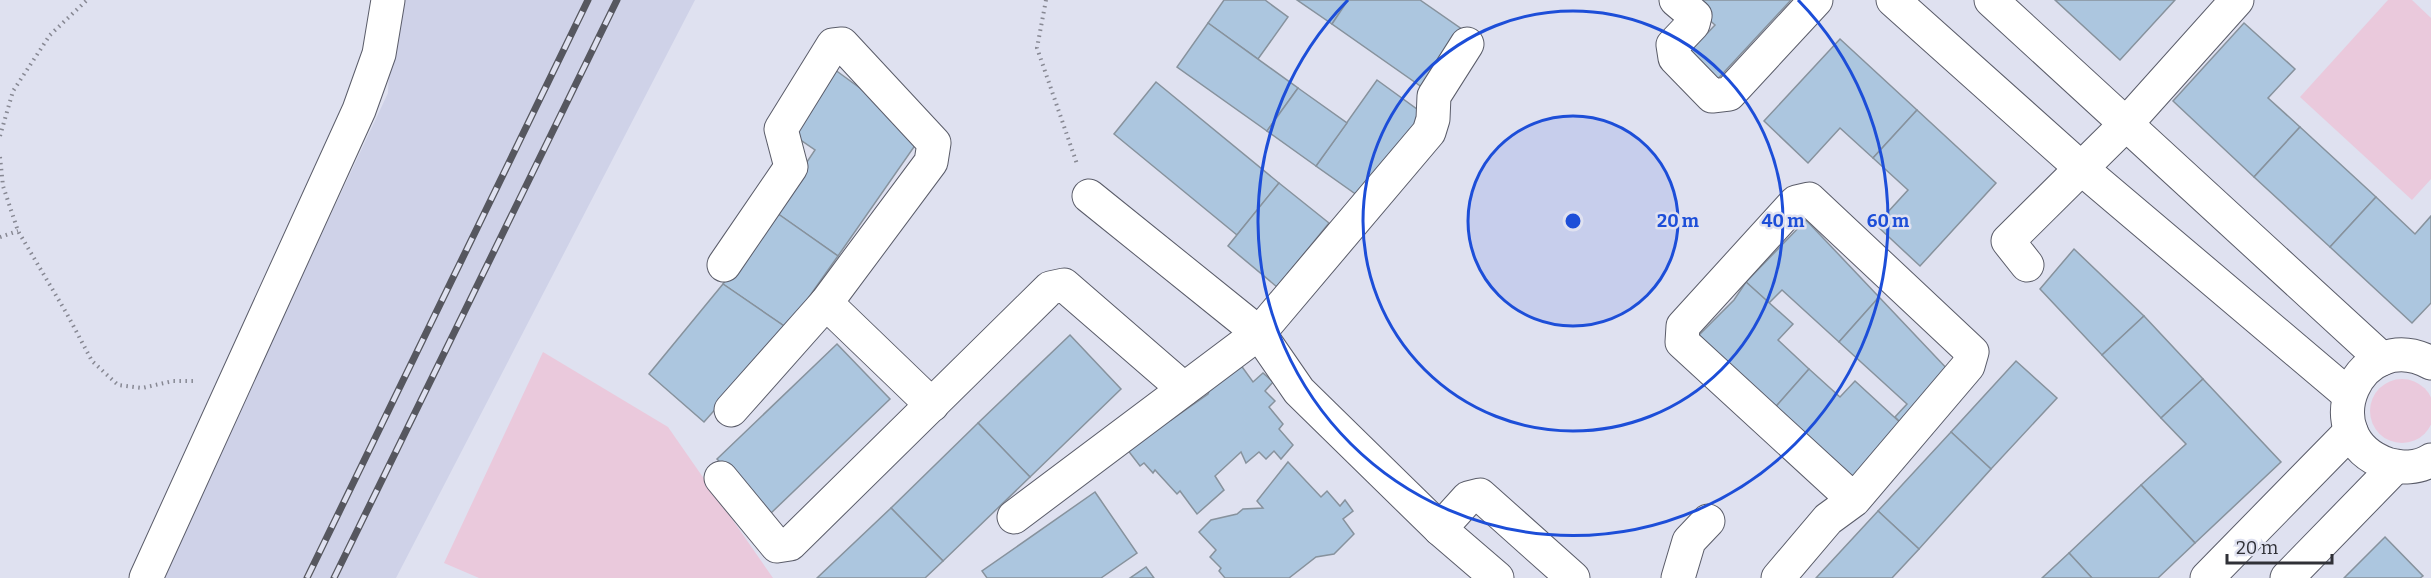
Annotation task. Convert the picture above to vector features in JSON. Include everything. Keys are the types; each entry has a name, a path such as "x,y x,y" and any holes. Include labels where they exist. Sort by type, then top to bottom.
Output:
{"street":[{"path":"146,578 359,110 379,54 388,0"},
{"path":"1676,0 1695,16 1693,24 1673,45 1675,58 1712,96 1729,94 1816,0"},
{"path":"1893,0 2082,169 2349,395"},
{"path":"1991,0 2382,359"},
{"path":"2027,265 2008,241 2125,124 2237,0"},
{"path":"724,264 791,167 781,129 833,45 842,44 934,143 931,162 826,303 731,410"},
{"path":"1014,518 1259,333 1429,132 1433,118 1434,96 1467,44"},
{"path":"1089,196 1259,333 1299,391 1440,529 1497,578"},
{"path":"1778,578 1827,519 1854,500 1968,366 1972,352 1809,199 1796,202 1683,326 1682,342 1854,500"},
{"path":"721,477 777,546 790,543 1050,288 1064,285 1184,389"},
{"path":"826,303 932,405"},
{"path":"2426,353 2382,359 2371,364 2358,377 2349,395 2346,411 2350,431 2358,444 2372,458 2396,466 2408,467 2431,460"},
{"path":"2207,578 2350,431"},
{"path":"2287,578 2396,466"},
{"path":"1440,529 1468,498 1480,495 1573,578"},
{"path":"1678,578 1689,541 1708,520"}],"path":[{"path":"0,136 13,91 51,35 87,0"},
{"path":"1046,0 1037,48 1089,196"},
{"path":"0,157 3,186 18,231 68,314 92,361 118,385 142,388 173,381 233,383"},
{"path":"0,237 18,231"}],"shaded area":[{"path":"392,0 695,0 396,578 160,578 388,93"},
{"path":"2388,0 2412,0 2431,18 2431,179 2412,200 2300,97"},
{"path":"543,352 668,427 773,578 479,578 444,563"},
{"path":"2402,379 2420,385 2428,393 2434,411 2428,429 2420,437 2402,443 2384,437 2376,429 2370,411 2376,393 2384,385"}],"building":[{"path":"1224,0 1265,0 1288,17 1258,59 1208,23"},
{"path":"1297,0 1348,0 1332,24"},
{"path":"1348,0 1420,0 1466,32 1426,90 1332,24"},
{"path":"1699,0 1791,0 1714,83 1685,57 1715,25 1694,6"},
{"path":"2055,0 2175,0 2120,60"},
{"path":"1208,23 1298,88 1267,131 1177,67"},
{"path":"2244,23 2295,69 2268,98 2300,127 2254,177 2173,101"},
{"path":"1840,39 1917,110 1873,158 1840,128 1808,163 1764,121"},
{"path":"827,64 923,134 838,256 774,211 815,150 786,130"},
{"path":"1377,80 1425,115 1364,200 1316,166"},
{"path":"1156,82 1279,183 1237,235 1114,134"},
{"path":"1298,88 1347,123 1316,166 1267,131"},
{"path":"1917,110 1996,183 1920,266 1876,225 1908,190 1873,158"},
{"path":"2300,127 2376,197 2330,247 2254,177"},
{"path":"1279,183 1329,223 1277,287 1228,246"},
{"path":"2376,197 2415,234 2431,216 2431,303 2412,323 2330,247"},
{"path":"774,211 838,256 787,328 723,284"},
{"path":"1806,220 1879,297 1839,342 1782,290 1769,303 1746,282"},
{"path":"2074,249 2144,316 2102,355 2040,289"},
{"path":"1746,282 1793,324 1778,340 1809,369 1771,412 1696,338 1734,300"},
{"path":"723,284 787,328 704,422 649,374"},
{"path":"1879,297 1951,373 1905,427 1895,417 1907,404 1839,342"},
{"path":"2144,316 2203,379 2161,418 2102,355"},
{"path":"1070,335 1121,389 1030,477 978,423"},
{"path":"837,344 890,399 770,514 717,459"},
{"path":"2016,361 2057,398 1991,469 1951,432"},
{"path":"1240,364 1253,382 1263,373 1273,382 1265,391 1275,401 1269,407 1283,424 1279,429 1293,445 1281,459 1274,451 1266,459 1259,452 1246,463 1241,452 1215,476 1224,490 1197,514 1180,491 1177,494 1155,470 1153,473 1144,463 1140,466 1120,440 1168,416 1171,420 1208,394 1211,386"},
{"path":"1809,369 1840,397 1855,381 1905,427 1851,483 1771,412"},
{"path":"2203,379 2281,462 2195,543 2141,485 2186,444 2161,418"},
{"path":"978,423 1030,477 943,561 891,508"},
{"path":"1951,432 1991,469 1919,549 1878,511"},
{"path":"1288,462 1321,497 1327,491 1340,506 1345,500 1353,511 1343,519 1354,534 1334,554 1316,557 1289,578 1225,578 1219,571 1221,568 1210,557 1216,550 1199,532 1211,520 1237,514 1243,509 1263,508 1257,501"},
{"path":"2141,485 2195,543 2158,578 2092,578 2069,553"},
{"path":"1095,492 1137,553 1101,578 987,578 982,571"},
{"path":"891,508 943,561 925,578 817,578"},
{"path":"1878,511 1919,549 1892,578 1816,578"},
{"path":"2385,537 2423,576 2420,578 2344,578"},
{"path":"2069,553 2092,578 2042,578"},
{"path":"1146,567 1154,578 1130,578"}],"railway":[{"path":"307,578 588,0"},
{"path":"334,578 617,0"}]}
